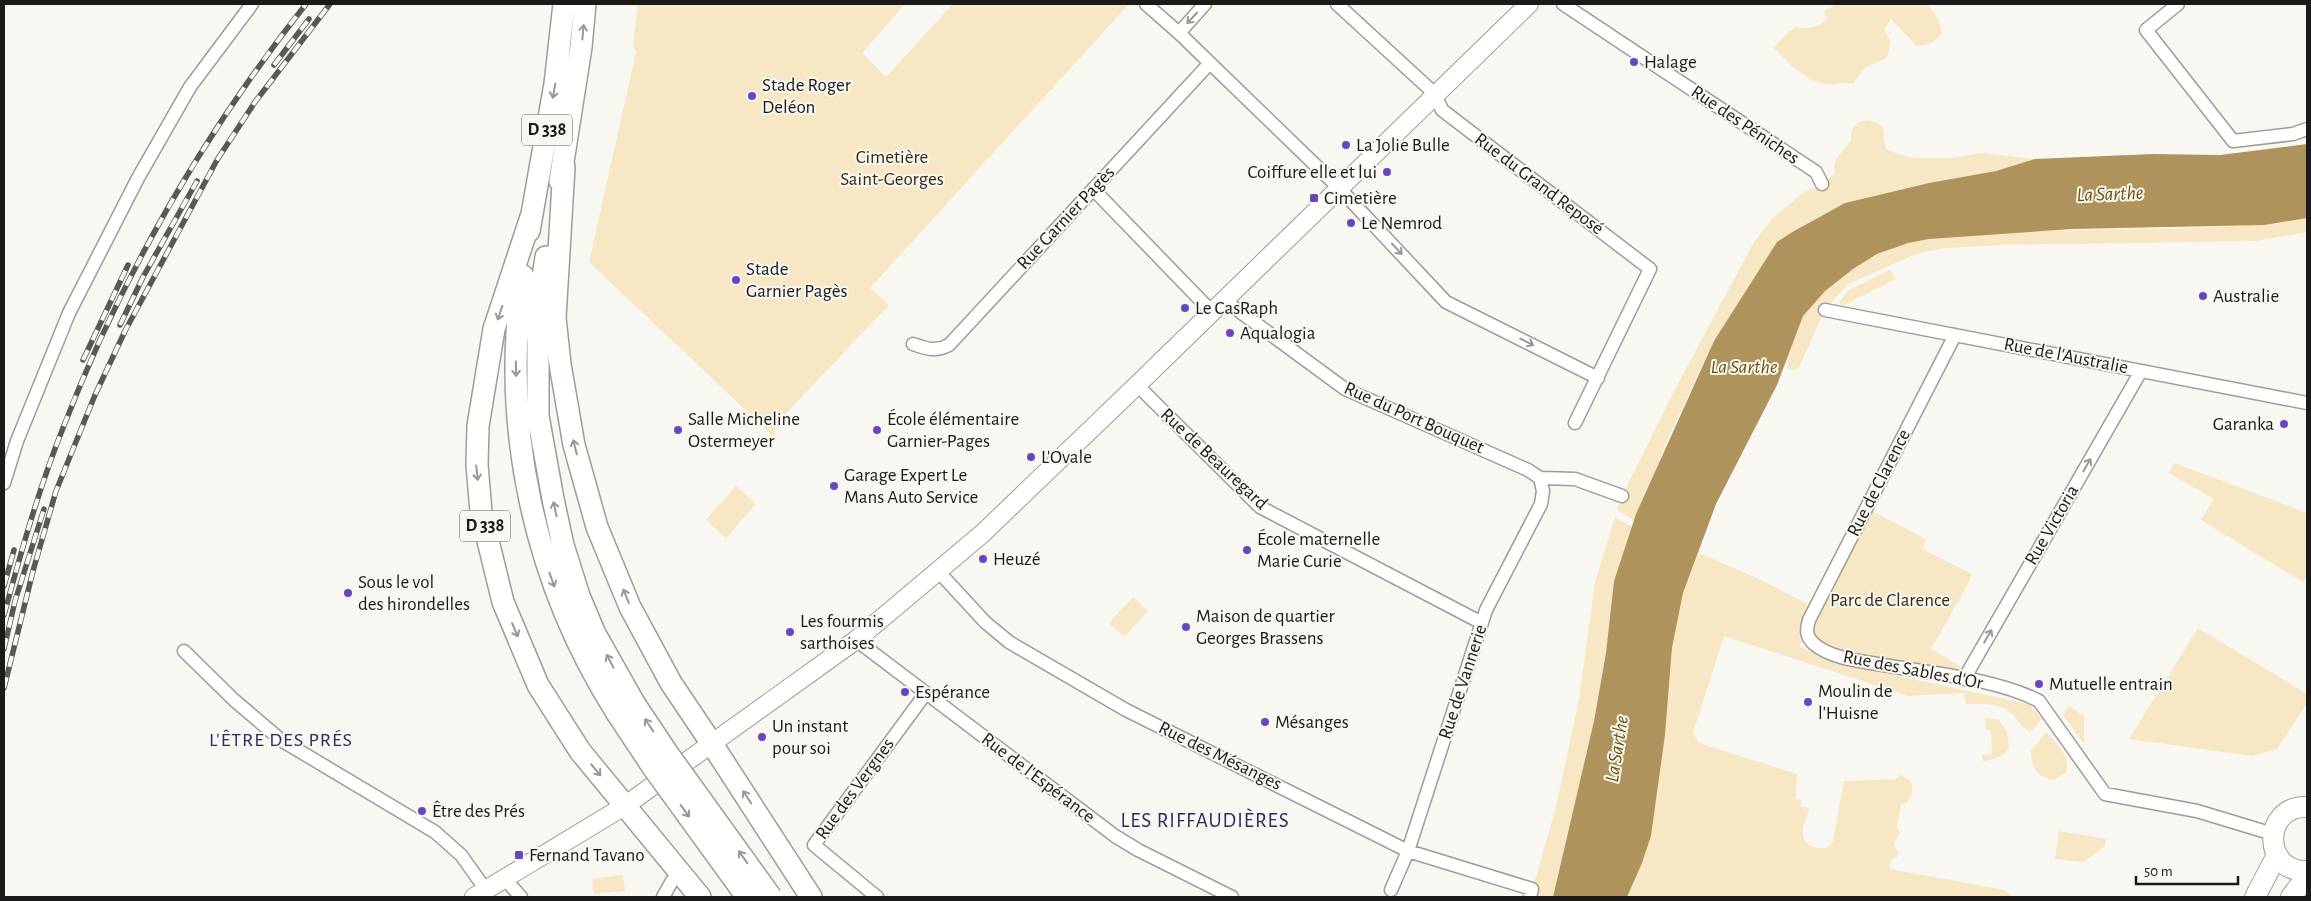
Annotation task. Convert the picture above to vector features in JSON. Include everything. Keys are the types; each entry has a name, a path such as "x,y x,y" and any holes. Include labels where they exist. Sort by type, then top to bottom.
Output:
{"highway":[{"name":"D 338","path":"564,4 555,84 531,217 518,308 515,362 517,421 531,509 543,557 560,604 580,648 626,708 668,754 771,897"},
{"name":"D 338","path":"585,4 581,47 564,167 555,318 560,364 574,445 597,527 630,607 671,683 712,744"},
{"name":"D 338","path":"564,167 550,229 538,311 538,416 563,545 579,596 652,766 747,897"},
{"name":"D 338","path":"531,217 494,329 485,381 478,426 476,465 481,512 503,602 538,685 580,751 626,805"},
{"path":"712,744 811,897"},
{"path":"626,805 680,875 700,897"}],"main road":[{"path":"480,894 626,805 712,744 856,640 983,533 1529,4"},
{"path":"2304,805 2288,812 2280,819 2273,834 2273,841 2277,855 2290,867 2307,871"},
{"path":"2255,897 2277,855"},
{"path":"2291,897 2307,876"}],"street":[{"path":"4,483 17,441 69,313 138,178 190,87 252,4"},
{"path":"1146,4 1179,33 1339,188 1446,302 1598,378 1575,423"},
{"path":"1179,33 1205,4"},
{"name":"Rue du Grand Reposé","path":"1337,4 1435,94 1442,110 1650,269 1598,378"},
{"name":"Rue des Péniches","path":"1563,4 1816,172 1822,184"},
{"path":"2178,4 2146,30 2233,141 2293,134 2307,129"},
{"name":"Rue Garnier Pagès","path":"913,344 931,350 940,350 949,345 1209,64"},
{"name":"Rue du Port Bouquet","path":"1093,189 1218,305 1345,389 1528,470 1540,478 1575,479 1622,496"},
{"name":"Rue de l'Australie","path":"1825,310 2307,403"},
{"name":"Rue de Clarence","path":"1806,631 1816,605 1955,335"},
{"name":"Rue Victoria","path":"1964,679 2141,371"},
{"name":"Rue de Beauregard","path":"1137,385 1260,507 1482,623"},
{"name":"Rue de Vannerie","path":"1391,890 1408,851 1486,610 1541,504 1543,491 1540,478"},
{"name":"Rue des Mésanges","path":"938,571 985,622 1009,642 1126,710 1408,851 1531,893"},
{"name":"Rue des Sables d'Or","path":"1806,631 1815,645 1850,659 1964,679 2024,693 2039,701 2105,794 2197,810 2273,834"},
{"name":"Rue de l'Espérance","path":"856,640 1115,836 1138,850 1232,897"},
{"path":"184,651 234,700 281,740 435,832 461,855 480,894"},
{"name":"Rue des Vergnes","path":"877,897 814,845 926,693"},
{"path":"663,897 672,881 680,875"},
{"path":"505,879 521,897"}],"green space":[{"name":"Cimetière Saint-Georges","path":"638,4 905,4 862,53 886,77 953,4 1129,4 870,288 889,305 776,424 774,437 589,262 636,52 633,46"},
{"path":"1834,4 1927,4 1939,20 1942,34 1932,43 1917,46 1891,19 1884,30 1891,42 1887,58 1864,68 1853,84 1845,82 1834,84 1821,83 1799,72 1774,48 1787,33 1796,27 1813,27 1823,22 1827,19 1824,11"},
{"path":"1867,120 1875,122 1883,128 1887,150 1911,158 1952,158 1981,153 2035,159 1996,171 1929,183 1865,198 1825,213 1794,231 1714,341 1664,447 1658,467 1634,520 1617,510 1622,496 1673,393 1754,242 1773,218 1804,192 1822,184 1835,173 1835,163 1851,141 1851,133 1854,127"},
{"path":"2307,218 2307,232 2255,241 2000,245 1947,248 1918,253 1848,284 1825,310 1799,367 1793,371 1787,369 1794,334 1812,303 1836,281 1864,262 1907,243 1948,236 1976,234 2198,228 2271,223"},
{"path":"1890,270 1896,279 1842,306 1839,302 1849,290"},
{"path":"2174,463 2307,513 2307,576 2303,582 2201,520 2214,499 2169,473"},
{"path":"736,486 756,504 726,538 706,520"},
{"name":"Parc de Clarence","path":"1868,509 1926,539 1922,549 1972,574 1931,649 1960,666 1959,670 1849,654 1818,642 1813,627"},
{"path":"1615,517 1632,527 1614,581 1606,653 1594,721 1553,897 1530,897 1555,811 1579,700 1595,582"},
{"path":"1699,553 1759,579 1806,603 1808,606 1801,620 1802,641 1799,647 1847,665 2029,704 2042,719 2030,732 2004,708 1991,705 1966,704 1964,693 1908,696 1724,636 1693,733 1699,743 1797,774 1796,799 1802,800 1801,807 1809,808 1803,828 1804,838 1806,842 1817,848 1827,848 1833,841 1844,781 1896,779 1900,775 1909,780 1913,790 1907,803 1901,804 1897,827 1900,832 1894,844 1898,852 1897,857 1891,860 1889,869 2005,890 2013,897 1627,897 1642,863 1651,836 1665,735 1673,644 1683,593"},
{"path":"1133,597 1148,611 1124,637 1109,623"},
{"path":"2198,628 2307,694 2307,703 2277,749 2252,756 2129,739"},
{"path":"2069,706 2084,716 2084,744 2063,715"},
{"path":"1985,718 1999,720 2007,732 2009,747 2004,754 1992,760 1983,761 1982,755 1992,754 1991,730 1986,730"},
{"path":"2046,732 2062,750 2067,760 2066,773 2053,780 2039,774 2034,766 2031,751"},
{"path":"2059,831 2106,839 2105,846 2083,862 2055,859"},
{"path":"623,875 625,891 594,894 592,879"}],"water":[{"name":"La Sarthe","path":"2307,144 2307,218 2264,225 2072,229 1929,239 1908,243 1877,254 1853,269 1825,291 1803,316 1777,385 1716,504 1683,593 1672,648 1665,735 1651,836 1642,863 1627,897 1553,897 1594,721 1606,653 1614,581 1636,514 1714,341 1777,242 1845,203 1929,183 1996,171 2035,159 2153,154 2220,155"}],"railway":[{"path":"4,615 31,520 54,451 86,371 139,260 200,154 269,53 306,4"},
{"path":"4,688 33,571 56,491 95,395 125,331 217,160 255,102 330,4"},
{"path":"274,65 309,19"},
{"path":"120,325 143,277 197,181"},
{"path":"83,360 128,265"},
{"path":"4,649 15,601 44,509"},
{"path":"4,586 14,550"}],"place":[{"name":"Halage","path":"1634,62"},
{"name":"Stade Roger Deléon","path":"752,96"},
{"name":"La Jolie Bulle","path":"1346,145"},
{"name":"Coiffure elle et lui","path":"1387,172"},
{"name":"Cimetière","path":"1314,198"},
{"name":"Le Nemrod","path":"1351,223"},
{"name":"Stade Garnier Pagès","path":"736,280"},
{"name":"Australie","path":"2203,296"},
{"name":"Le CasRaph","path":"1185,308"},
{"name":"Aqualogia","path":"1230,333"},
{"name":"Garanka","path":"2284,424"},
{"name":"Salle Micheline Ostermeyer","path":"678,430"},
{"name":"École élémentaire Garnier-Pages","path":"877,430"},
{"name":"L'Ovale","path":"1031,457"},
{"name":"Garage Expert Le Mans Auto Service","path":"834,486"},
{"name":"École maternelle Marie Curie","path":"1247,550"},
{"name":"Heuzé","path":"983,559"},
{"name":"Sous le vol des hirondelles","path":"348,593"},
{"name":"Maison de quartier Georges Brassens","path":"1186,627"},
{"name":"Les fourmis sarthoises","path":"790,632"},
{"name":"Mutuelle entrain","path":"2039,684"},
{"name":"Espérance","path":"905,692"},
{"name":"Moulin de l'Huisne","path":"1808,702"},
{"name":"Mésanges","path":"1265,722"},
{"name":"Un instant pour soi","path":"762,737"},
{"name":"Être des Prés","path":"422,811"},
{"name":"Fernand Tavano","path":"519,855"}],"district":[{"name":"L'ÊTRE DES PRÉS","path":"281,740"},
{"name":"LES RIFFAUDIÈRES","path":"1205,820"}]}
